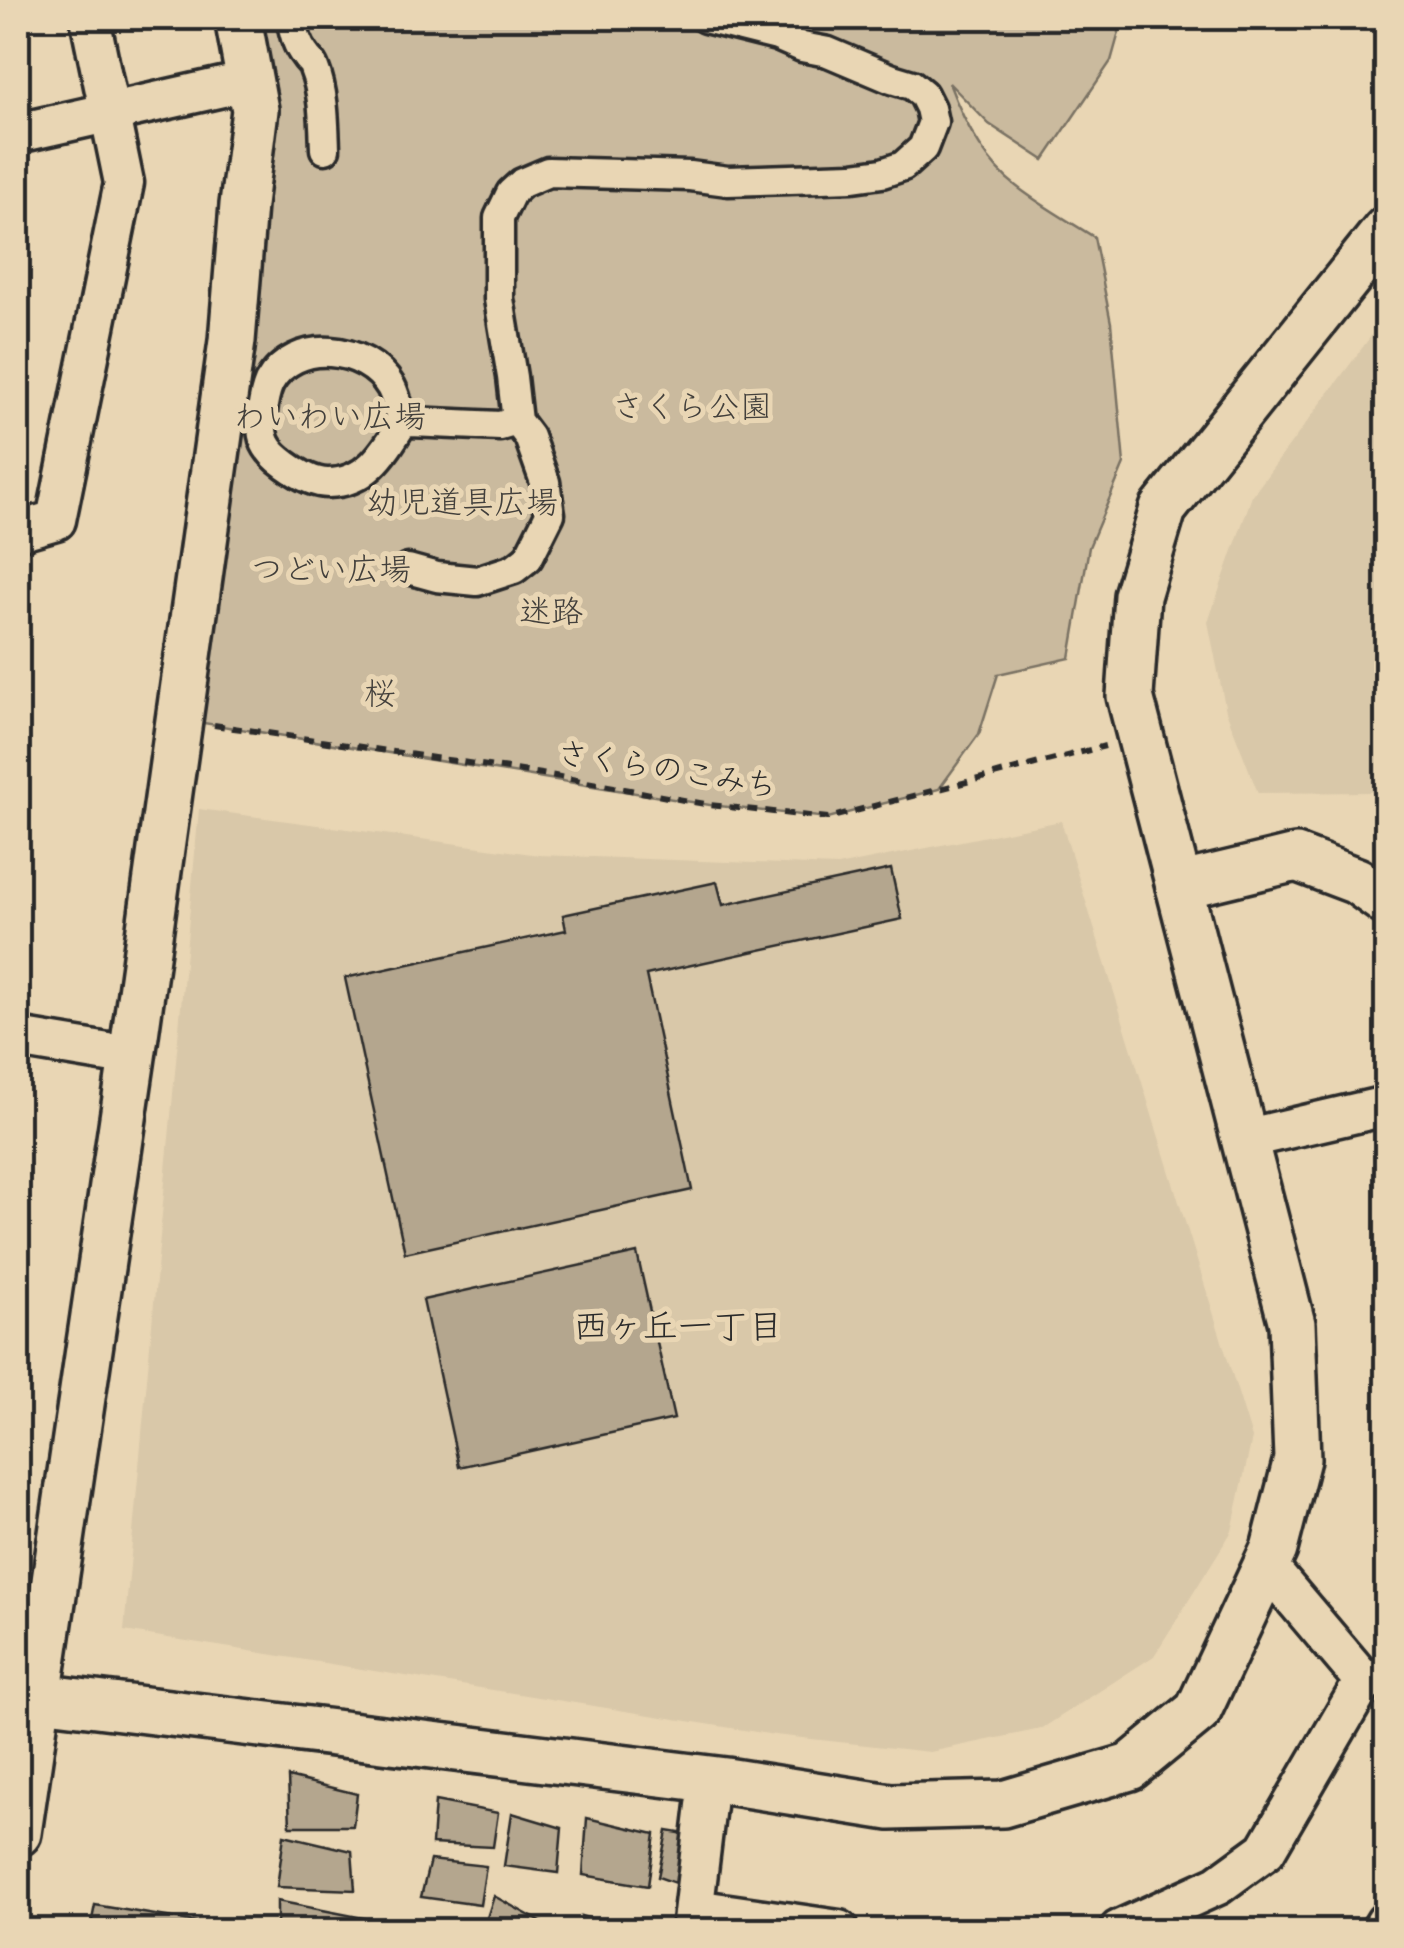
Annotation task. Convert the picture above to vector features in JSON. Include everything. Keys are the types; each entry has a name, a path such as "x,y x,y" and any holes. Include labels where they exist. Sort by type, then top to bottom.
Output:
{"street":[{"path":"18,531 56,520 124,183 90,18"},
{"path":"18,1833 232,341 254,110 238,18"},
{"path":"291,18 296,39 313,65 324,115 325,149"},
{"path":"408,569 436,577 477,581 514,569 528,558 550,514 545,482 529,437 517,422 499,299 499,218 512,193 522,184 548,172 690,176 728,181 882,174 903,166 924,148 930,137 930,108 923,94 912,85 828,52 802,48 777,36 705,18"},
{"path":"18,133 249,81"},
{"path":"39,1697 726,1781 890,1807 1003,1804 1130,1768 1198,1711 1274,1548 1297,1458 1292,1324 1130,696 1138,596 1164,509 1386,230"},
{"path":"402,424 392,390 378,370 360,358 334,352 304,354 286,364 269,383 261,424 264,443 276,457 310,479 327,484 366,472 402,424 500,426 517,422"},
{"path":"1179,886 1296,858 1357,881 1386,902"},
{"path":"18,1038 132,1057"},
{"path":"1244,1139 1386,1106"},
{"path":"1119,1930 1218,1885 1266,1850 1375,1679 1266,1565"},
{"path":"726,1781 708,1790 692,1920 839,1930"},
{"path":"1382,1930 1386,1922"}],"path":[{"name":"さくらのこみち","path":"179,719 555,776 710,805 828,818 1140,738"}],"shaded area":[{"path":"1386,316 1386,800 1372,792 1258,793 1226,711 1208,622 1252,496"},
{"path":"199,809 539,855 837,866 1061,821 1252,1438 1232,1531 1154,1656 1041,1729 930,1752 775,1735 124,1631"}],"green space":[{"name":"さくら公園","path":"243,18 1123,18 1111,61 1044,160 989,124 949,83 975,139 1004,176 1094,237 1111,323 1124,464 1089,547 1070,658 998,674 979,734 939,789 828,818 710,805 179,719"}],"building":[{"path":"891,869 902,919 646,975 692,1190 405,1253 345,978 566,930 563,915 717,882 723,905"},
{"path":"637,1253 674,1419 459,1467 423,1300"},
{"path":"288,1777 357,1794 353,1826 290,1826"},
{"path":"435,1801 498,1813 493,1847 432,1844"},
{"path":"512,1813 562,1828 558,1873 504,1866"},
{"path":"587,1818 655,1834 648,1886 583,1875"},
{"path":"667,1831 692,1835 684,1886 658,1877"},
{"path":"284,1835 352,1851 355,1890 277,1887"},
{"path":"430,1860 486,1866 480,1905 421,1897"},
{"path":"494,1896 550,1927 549,1930 483,1930"},
{"path":"277,1901 363,1918 358,1930 277,1930"},
{"path":"95,1905 239,1929 90,1930"},
{"path":"581,1916 629,1930 581,1930"}],"district":[{"name":"西ヶ丘一丁目","path":"678,1326"}],"park label":[{"name":"わいわい広場","path":"330,416"},
{"name":"幼児道具広場","path":"462,502"},
{"name":"つどい広場","path":"331,569"},
{"name":"迷路","path":"551,611"},
{"name":"桜","path":"380,693"}]}
